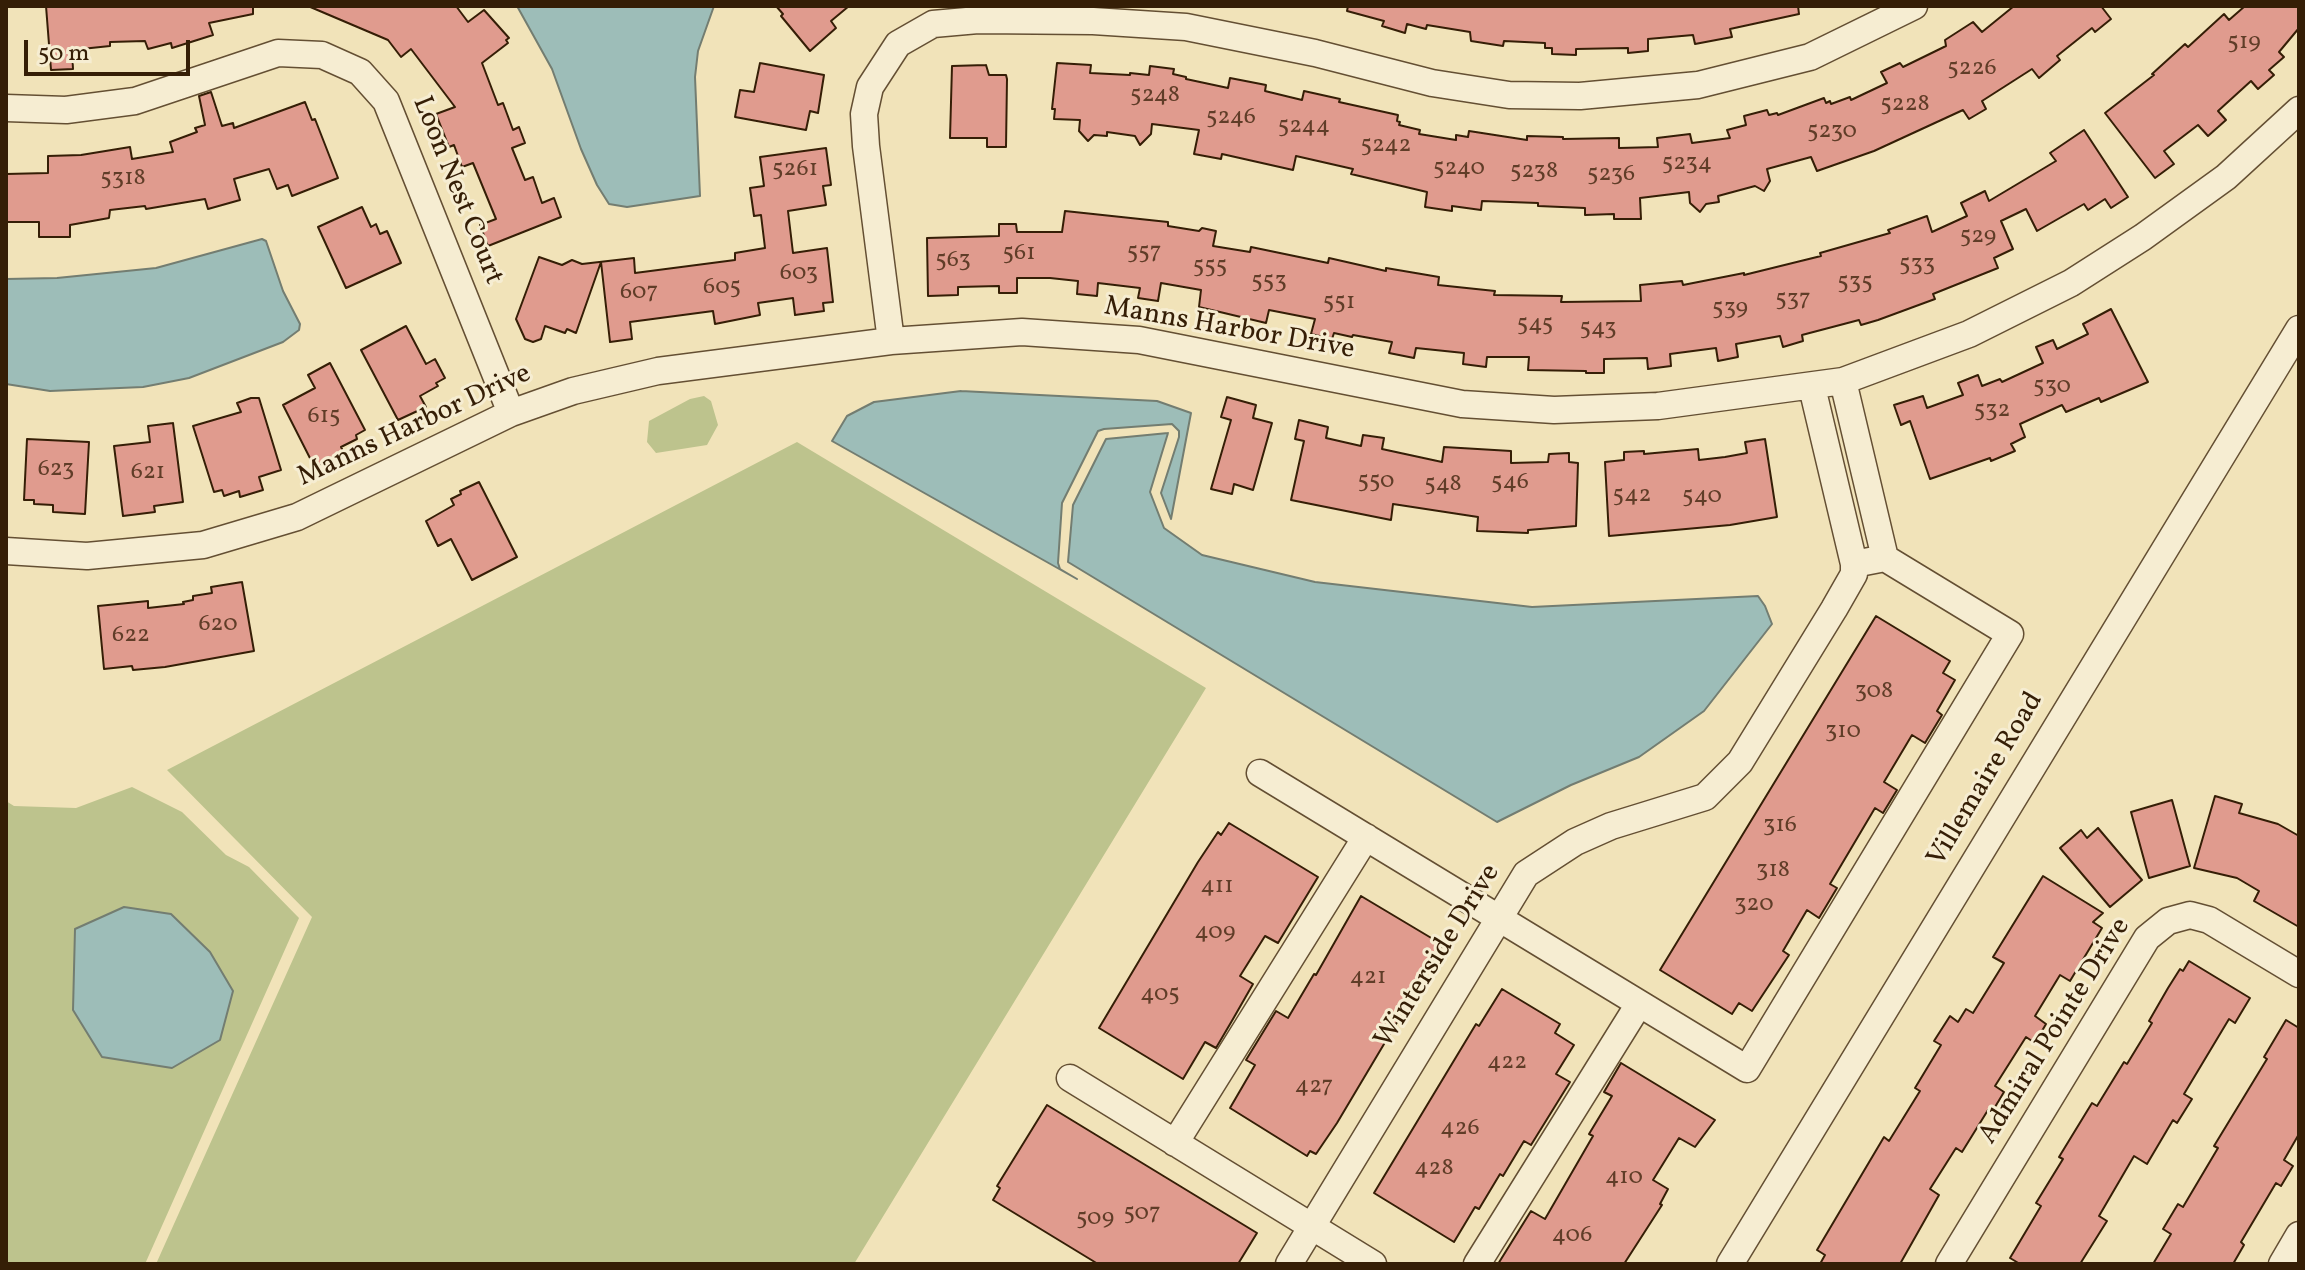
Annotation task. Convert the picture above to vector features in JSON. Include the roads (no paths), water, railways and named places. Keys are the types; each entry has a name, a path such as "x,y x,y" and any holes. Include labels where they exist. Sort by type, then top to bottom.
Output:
{"street":[{"path":"891,341 864,114 870,87 898,44 933,24 978,20 1093,21 1186,27 1315,53 1432,83 1509,95 1580,96 1698,85 1810,57 1914,6"},
{"name":"Loon Nest Court","path":"6,108 66,110 135,101 278,53 322,55 360,72 386,101 511,413"},
{"name":"Manns Harbor Drive","path":"6,551 87,556 203,545 297,517 511,413 573,391 658,371 891,341 1022,332 1139,340 1462,404 1554,410 1658,406 1812,387 1843,381 1969,334 2071,283 2143,237 2226,177 2299,110"},
{"name":"Villemaire Road","path":"1730,1264 2299,329"},
{"path":"1843,381 1885,558"},
{"path":"1260,773 1747,1069 2010,634 1885,558 1854,564 1812,387"},
{"name":"Winterside Drive","path":"1289,1264 1526,874 1575,842 1611,826 1705,797 1740,762 1834,609 1854,574 1854,564"},
{"path":"1175,1143 1366,837"},
{"name":"Admiral Pointe Drive","path":"1949,1264 2147,938 2168,921 2190,915 2209,920 2299,974"},
{"path":"1477,1264 1639,1004"},
{"path":"1070,1078 1373,1264"},
{"path":"2282,1264 2299,1235"}],"water":[{"path":"517,6 714,6 698,51 695,77 700,196 627,207 609,204 581,149 552,69"},
{"path":"262,239 266,241 283,291 300,324 299,330 283,342 189,378 143,387 50,391 6,384 6,279 57,278 156,268"},
{"path":"961,391 1157,401 1191,413 1171,519 1161,493 1179,437 1179,431 1172,424 1098,431 1062,503 1058,563 1060,569 1077,579 832,441 847,416 874,402"},
{"path":"1168,433 1150,492 1164,528 1202,555 1315,582 1532,607 1758,596 1772,624 1704,711 1639,757 1571,785 1497,822 1068,562 1073,505 1106,439"},
{"path":"124,907 171,914 210,952 233,991 220,1040 172,1068 102,1057 73,1010 75,929"}]}
